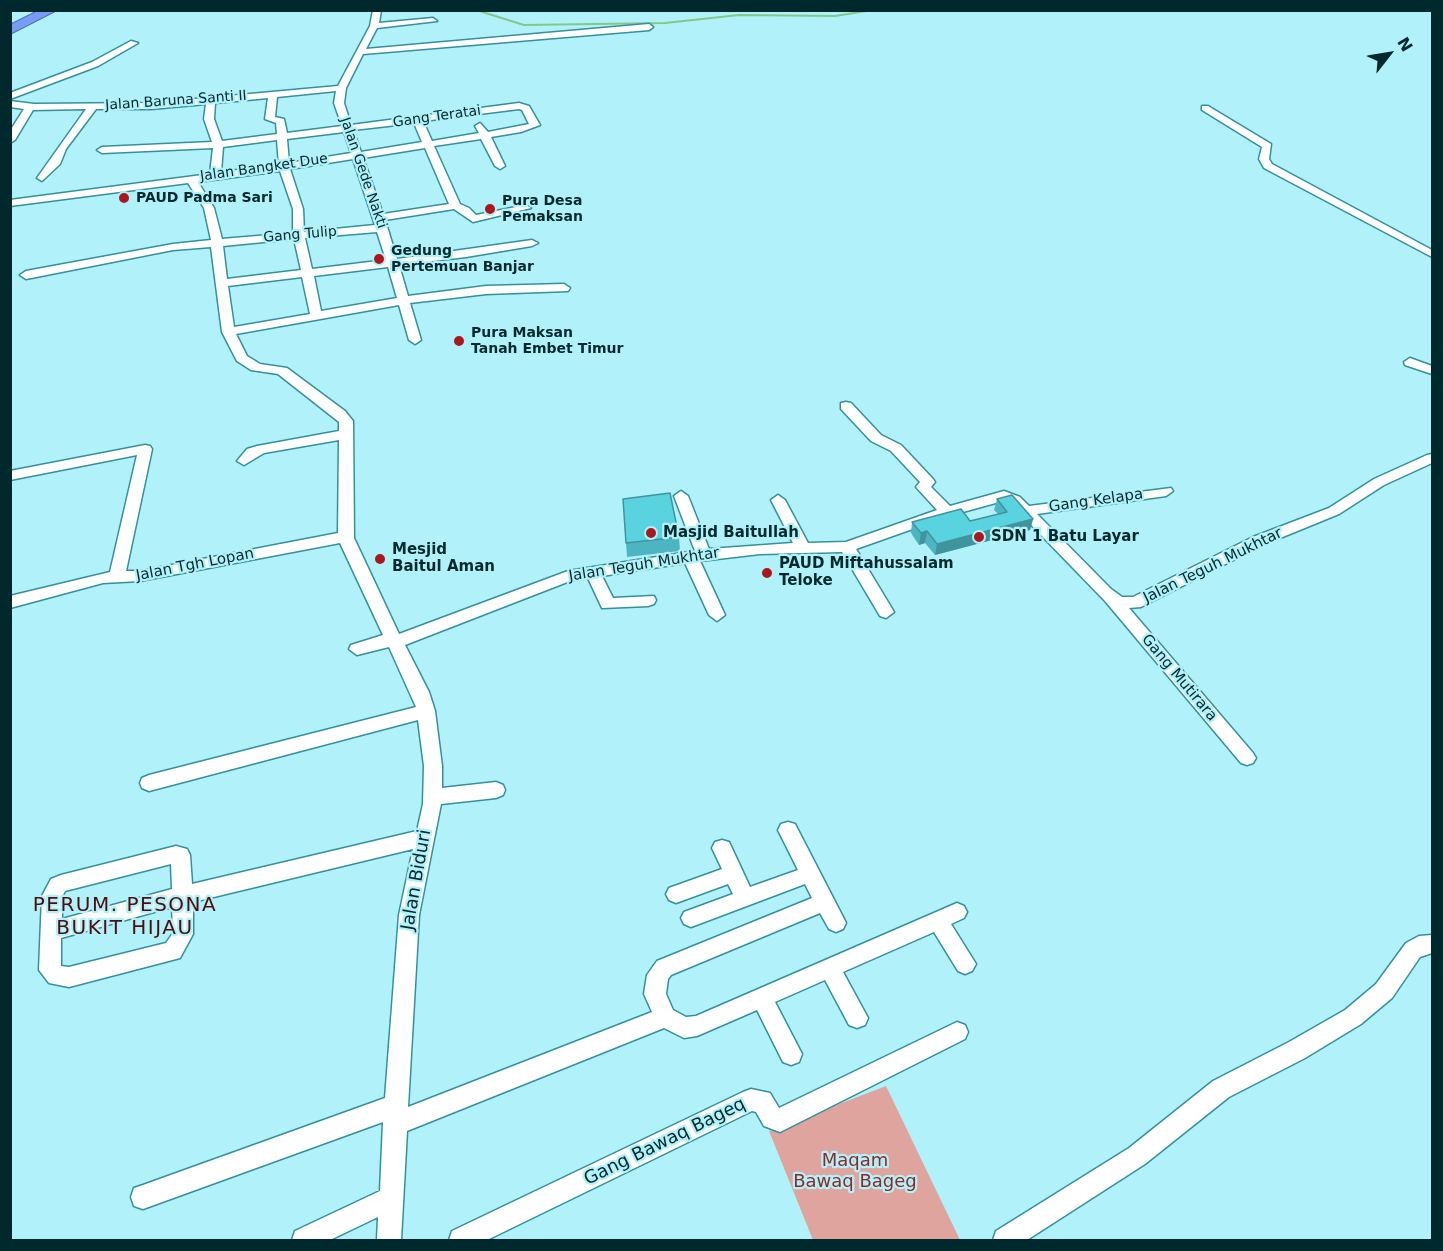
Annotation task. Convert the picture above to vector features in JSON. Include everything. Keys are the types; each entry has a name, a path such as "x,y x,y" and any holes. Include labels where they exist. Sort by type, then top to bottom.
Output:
{"highway":[{"path":"10,30 51,10"}],"street":[{"path":"342,88 374,26 377,10"},
{"path":"374,26 433,21"},
{"path":"361,52 650,27"},
{"path":"10,96 95,64 134,43"},
{"name":"Jalan Baruna Santi II","path":"10,104 30,107 157,105 342,88"},
{"name":"Jalan Gede Nakti","path":"342,88 339,103 381,223 415,340"},
{"path":"273,95 270,119 281,121 284,166 298,208 299,235 316,315"},
{"path":"211,99 209,119 218,145 215,176"},
{"name":"Gang Teratai","path":"102,150 218,145 519,106 526,108 535,124 518,130"},
{"path":"10,140 30,107"},
{"path":"42,178 56,162 61,149 93,107"},
{"path":"1205,108 1267,146 1264,161 1268,166 1432,254"},
{"path":"473,112 500,166"},
{"path":"418,120 455,206 465,210 472,219 526,208"},
{"name":"Jalan Bangket Due","path":"10,203 215,176 518,130"},
{"path":"190,178 209,208 219,242 220,283 228,332 245,361 256,367 282,371 340,414 345,421 346,538"},
{"name":"Gang Tulip","path":"26,275 173,247 299,235 381,223 455,206"},
{"path":"220,283 532,243"},
{"path":"228,332 405,300 486,290 564,288"},
{"path":"1410,362 1432,370"},
{"path":"846,406 876,438 896,447 928,482 922,487 947,512"},
{"path":"244,461 252,452 262,449 346,434"},
{"path":"10,476 145,449 117,576"},
{"name":"Jalan Teguh Mukhtar","path":"357,649 393,640 556,580 592,571 697,556 847,547 947,512 1004,496 1015,500 1111,598 1127,603 1139,602 1258,541 1334,511 1379,482 1432,458"},
{"name":"Gang Kelapa","path":"1026,511 1166,491"},
{"path":"681,496 697,556 717,615"},
{"path":"778,500 803,548"},
{"name":"Jalan Tgh Lopan","path":"10,602 50,590 117,576 125,579 335,538 346,538"},
{"name":"Jalan Biduri","path":"346,538 426,711 433,766 433,797 423,838 407,935 389,1240"},
{"path":"847,547 886,612"},
{"path":"592,571 608,604 648,600"},
{"name":"Gang Mutirara","path":"1111,598 1247,758"},
{"path":"148,783 426,711"},
{"path":"433,797 496,790"},
{"path":"788,830 836,923"},
{"path":"49,932 184,895 423,838"},
{"path":"722,848 745,898"},
{"path":"176,854 180,858 184,895 182,938 173,951 62,978 50,970 49,932 52,896 58,885 68,880 176,854"},
{"path":"676,894 734,873"},
{"path":"691,918 810,874"},
{"path":"824,902 664,968 658,975 655,994 665,1017 680,1027 689,1028 947,916 965,964"},
{"path":"1005,1240 1137,1156 1221,1089 1297,1050 1353,1017 1397,976 1413,950 1419,945 1432,944"},
{"path":"830,968 857,1018"},
{"path":"762,998 791,1054"},
{"path":"143,1197 395,1115 665,1017"},
{"name":"Gang Bawaq Bageq","path":"461,1240 751,1100 762,1101 772,1118 780,1120 957,1032"},
{"path":"304,1240 390,1199"}],"green space":[{"name":"Maqam Bawaq Bageg","path":"886,1086 960,1240 813,1240 769,1131"}],"building":[{"name":"Masjid Baitullah","path":"670,493 679,537 626,543 623,499"},
{"path":"1012,495 1033,519 937,544 927,531 921,533 912,522 961,509 970,521 1007,512 997,499"}],"waterway":[{"path":"476,10 524,25 665,23 739,15 835,16 873,10"}],"place":[{"name":"PAUD Padma Sari","path":"124,198"},
{"name":"Pura Desa Pemaksan","path":"490,209"},
{"name":"Gedung Pertemuan Banjar","path":"379,259"},
{"name":"Pura Maksan Tanah Embet Timur","path":"459,341"},
{"name":"Masjid Baitullah","path":"651,533"},
{"name":"SDN 1 Batu Layar","path":"979,537"},
{"name":"Mesjid Baitul Aman","path":"380,559"},
{"name":"PAUD Miftahussalam Teloke","path":"767,573"}],"district":[{"name":"PERUM. PESONA BUKIT HIJAU","path":"125,918"}]}
